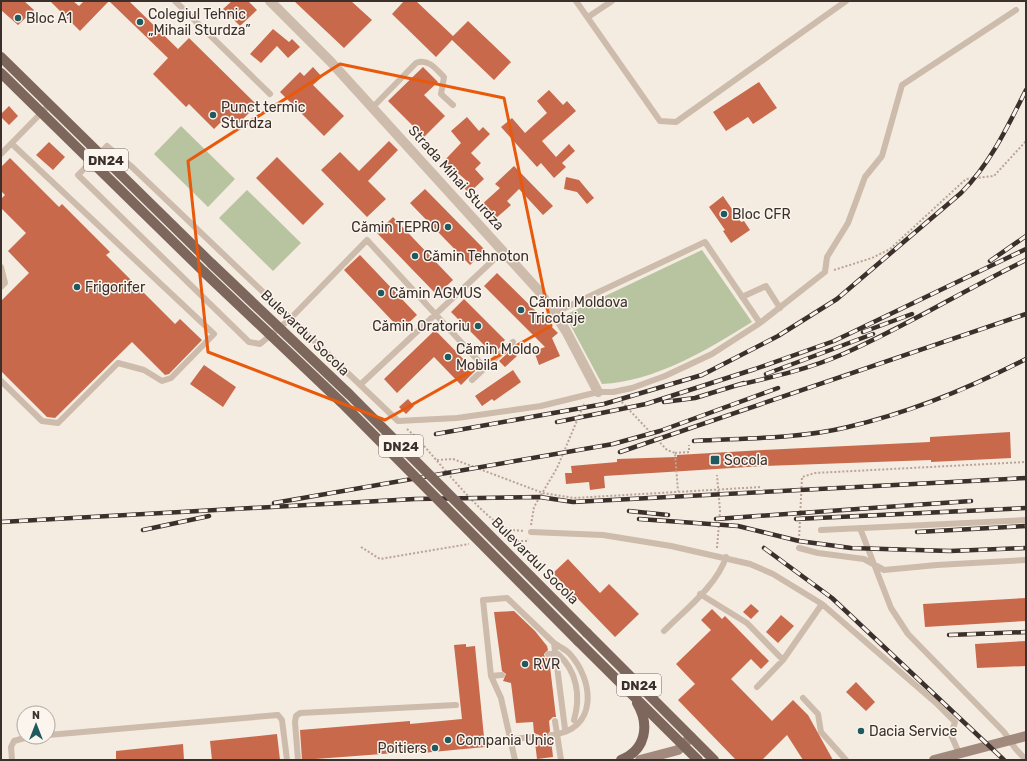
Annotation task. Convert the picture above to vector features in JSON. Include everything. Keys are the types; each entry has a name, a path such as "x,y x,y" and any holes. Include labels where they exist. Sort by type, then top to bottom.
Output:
{"main road":[{"name":"Bulevardul Socola","path":"1,57 212,264 355,400 691,737"},
{"name":"Bulevardul Socola","path":"1,73 204,272 342,403 631,693"},
{"path":"621,760 637,749 643,739 646,726 641,709 631,693"},
{"name":"DN24","path":"631,693 683,745 693,758"},
{"path":"934,760 1026,736"},
{"path":"640,760 673,752 691,737"},
{"name":"DN24","path":"691,737 714,760"},
{"path":"693,758 701,747"}],"street":[{"name":"Strada Mihai Sturdza","path":"270,1 330,61 539,291 554,313 593,394"}],"lane":[{"path":"175,1 270,94"},
{"path":"576,1 660,121 676,122 846,1"},
{"path":"588,17 612,1"},
{"path":"485,368 436,312 367,240 291,318 260,344 249,342 78,175 107,146 131,166 291,318 398,421 457,418 541,406 593,394 613,392 665,376 712,354 760,324 825,272 827,257 848,223 865,177 882,156 902,85 1016,10"},
{"path":"372,107 416,63 421,61 428,62 444,77 441,94 453,105"},
{"path":"1,154 50,105"},
{"path":"1,381 42,421 58,423 118,363 144,370 162,381 167,380 172,378 214,334 12,144"},
{"path":"554,313 705,242 760,324"},
{"path":"360,385 436,312 503,251"},
{"path":"1,267 5,283 1,287"},
{"path":"742,297 766,286 780,308"},
{"path":"472,380 513,342"},
{"path":"821,530 1026,520"},
{"path":"860,528 891,608 908,634 1004,732 1026,760"},
{"path":"531,532 603,535 726,557 750,564 773,574 822,604 936,703 955,722 951,735 959,754"},
{"path":"799,548 818,553 864,559 874,566 884,570 937,565 1026,560"},
{"path":"664,630 700,594 723,568 726,557"},
{"path":"700,594 747,624 783,660"},
{"path":"515,760 501,698 491,676 483,600 507,598 554,643 569,653 579,670 589,691 586,711 582,721 562,732 550,735"},
{"path":"757,687 783,660 822,604"},
{"path":"554,643 562,732 561,760"},
{"path":"548,654 558,654 565,661 576,685 578,696 574,720 562,732"},
{"path":"491,676 502,675"},
{"path":"804,698 818,714 821,732 846,760"},
{"path":"298,760 295,722 296,716 300,713 456,705"},
{"path":"56,734 278,716 282,720 287,760"},
{"path":"555,721 562,732"},
{"path":"511,739 534,737"},
{"path":"12,760 11,747 14,740 16,740"}],"path":[{"path":"825,272 872,258 890,249 966,179 994,176 1026,141"},
{"path":"613,392 667,450 675,453 689,452 689,445"},
{"path":"505,541 527,541 531,532 531,520 534,507 557,468 593,394"},
{"path":"398,421 416,437 476,503 503,527 509,530 531,532"},
{"path":"675,453 678,491"},
{"path":"437,460 453,459 543,493 574,498 761,487"},
{"path":"799,548 802,477 815,473 1026,462"},
{"path":"716,555 719,532 719,489 717,475"},
{"path":"361,547 380,559 476,544"}],"highlighted area":[{"path":"340,64 504,98 551,326 385,420 208,352 188,161"}],"green space":[{"path":"181,126 235,179 208,207 154,154"},
{"path":"247,190 301,243 273,271 219,218"},
{"path":"702,250 752,322 718,343 661,371 622,382 602,384 565,315"}],"building":[{"name":"Bloc A1","path":"1,1 24,1 34,10 18,25 1,10"},
{"name":"Colegiul Tehnic „Mihail Sturdza”","path":"50,1 73,1 79,6 84,1 109,1 80,31"},
{"path":"109,1 129,1 178,49 189,38 257,105 236,126 227,116 214,129 189,104 186,107 153,74 168,58"},
{"path":"232,1 248,1 257,10 240,26 223,9"},
{"path":"294,1 351,1 372,20 344,48"},
{"path":"404,1 416,1 453,36 468,21 511,62 494,80 452,40 436,57 392,14"},
{"path":"273,29 289,42 292,39 300,47 288,58 277,46 261,63 250,54"},
{"path":"313,67 322,77 313,85 344,116 324,136 280,92 300,72 304,76"},
{"path":"423,67 438,82 424,95 445,116 424,137 388,101"},
{"path":"759,82 777,108 753,124 748,117 726,131 713,112"},
{"path":"549,90 563,105 567,101 576,111 542,141 556,157 569,144 575,151 562,163 566,167 554,178 541,163 537,167 501,127 512,118 525,133 547,113 537,101"},
{"path":"9,106 18,116 9,125 1,117 1,114"},
{"path":"467,117 479,131 483,127 490,134 471,153 481,163 475,169 484,179 469,193 462,186 467,181 444,161 461,143 451,131"},
{"path":"389,141 398,150 368,181 386,199 367,217 321,170 340,152 359,171"},
{"path":"49,142 65,157 53,170 36,155"},
{"path":"277,157 324,204 303,225 256,178"},
{"name":"Frigorifer","path":"10,158 59,207 62,204 110,252 106,255 175,324 180,319 202,340 169,374 165,375 132,342 55,418 47,417 1,371 1,301 29,273 8,251 26,233 1,208 1,199 5,195 1,191 1,167"},
{"path":"514,166 553,206 543,215 519,189 507,201 511,205 495,219 480,206 500,188 495,184"},
{"path":"566,177 579,180 594,198 587,204 577,192 564,189"},
{"name":"Cămin TEPRO","path":"425,189 485,250 470,265 410,203"},
{"name":"Bloc CFR","path":"723,196 741,222 744,221 750,230 731,243 723,231 725,230 709,207"},
{"name":"Cămin Tehnoton","path":"393,217 453,280 437,295 377,233"},
{"name":"Cămin AGMUS","path":"360,255 417,315 401,330 344,270"},
{"name":"Cămin Moldova Tricotaje","path":"497,273 558,333 552,338 560,356 539,365 534,351 545,347 484,286"},
{"name":"Cămin Oratoriu","path":"464,299 505,340 503,342 505,343 493,354 451,312"},
{"path":"435,330 475,371 461,385 434,357 397,393 384,379"},
{"path":"511,350 517,356 505,367 499,361"},
{"path":"204,365 236,387 223,407 190,384"},
{"path":"513,370 521,382 494,401 492,399 482,406 475,396"},
{"path":"408,399 414,406 406,414 399,407"},
{"path":"1010,432 1011,458 931,462 931,460 764,466 604,476 605,488 590,490 589,482 566,484 565,473 572,473 571,466 617,462 617,459 677,457 677,455 930,442 930,437"},
{"path":"568,559 600,593 609,584 639,614 615,637 553,573"},
{"path":"1026,598 1026,621 925,627 923,604"},
{"path":"751,604 759,611 751,619 743,612"},
{"path":"712,609 722,619 725,616 769,661 761,669 751,659 731,679 772,721 793,700 808,715 833,760 803,760 787,735 762,760 736,760 678,700 695,684 676,664 711,630 701,620"},
{"name":"RVR","path":"514,611 535,631 547,646 548,650 544,654 545,658 549,658 556,717 553,717 549,721 550,731 547,736 551,739 553,757 537,759 535,742 539,739 539,735 534,733 533,722 516,723 511,683 503,681 506,674 502,671 494,612"},
{"path":"781,615 794,626 778,643 766,632"},
{"path":"1026,641 1026,666 977,668 975,644"},
{"path":"466,644 466,647 475,646 485,747 422,753 422,751 302,760 300,730 410,721 410,724 462,719 454,645"},
{"path":"856,682 875,702 866,711 846,692"},
{"path":"277,734 280,760 212,760 210,741"},
{"path":"183,744 184,760 116,760 116,751"}],"railway":[{"path":"436,434 604,404 702,375 778,336 837,299 961,193 990,157 1026,90"},
{"path":"990,261 1026,236"},
{"path":"557,422 646,404 755,369 834,341 1026,249"},
{"path":"738,385 778,376 843,354 889,332 1026,260"},
{"path":"863,332 912,314"},
{"path":"620,452 1026,314"},
{"path":"766,374 873,334"},
{"path":"694,441 791,436 848,427 895,414 939,399 1026,359"},
{"path":"664,402 695,398 744,383"},
{"path":"274,503 613,444 660,431 778,388"},
{"path":"1,522 415,499 540,497 573,502 1026,478"},
{"path":"716,519 971,501"},
{"path":"796,519 1026,508"},
{"path":"629,511 668,515"},
{"path":"143,530 209,516"},
{"path":"639,519 738,526 799,541 851,548 950,551 1026,548"},
{"path":"917,532 1026,526"},
{"path":"764,548 832,598 1004,760"},
{"path":"949,635 1026,632"}],"place":[{"name":"Bloc A1","path":"18,18"},
{"name":"Colegiul Tehnic „Mihail Sturdza”","path":"140,22"},
{"name":"Punct termic Sturdza","path":"213,115"},
{"name":"Bloc CFR","path":"724,214"},
{"name":"Cămin TEPRO","path":"448,227"},
{"name":"Cămin Tehnoton","path":"415,256"},
{"name":"Frigorifer","path":"77,287"},
{"name":"Cămin AGMUS","path":"381,293"},
{"name":"Cămin Moldova Tricotaje","path":"521,310"},
{"name":"Cămin Oratoriu","path":"478,326"},
{"name":"Cămin Moldo Mobila","path":"448,357"},
{"name":"Socola","path":"715,460"},
{"name":"RVR","path":"525,664"},
{"name":"Dacia Service","path":"861,731"},
{"name":"Compania Unic","path":"448,740"},
{"name":"Poitiers","path":"435,748"}]}
